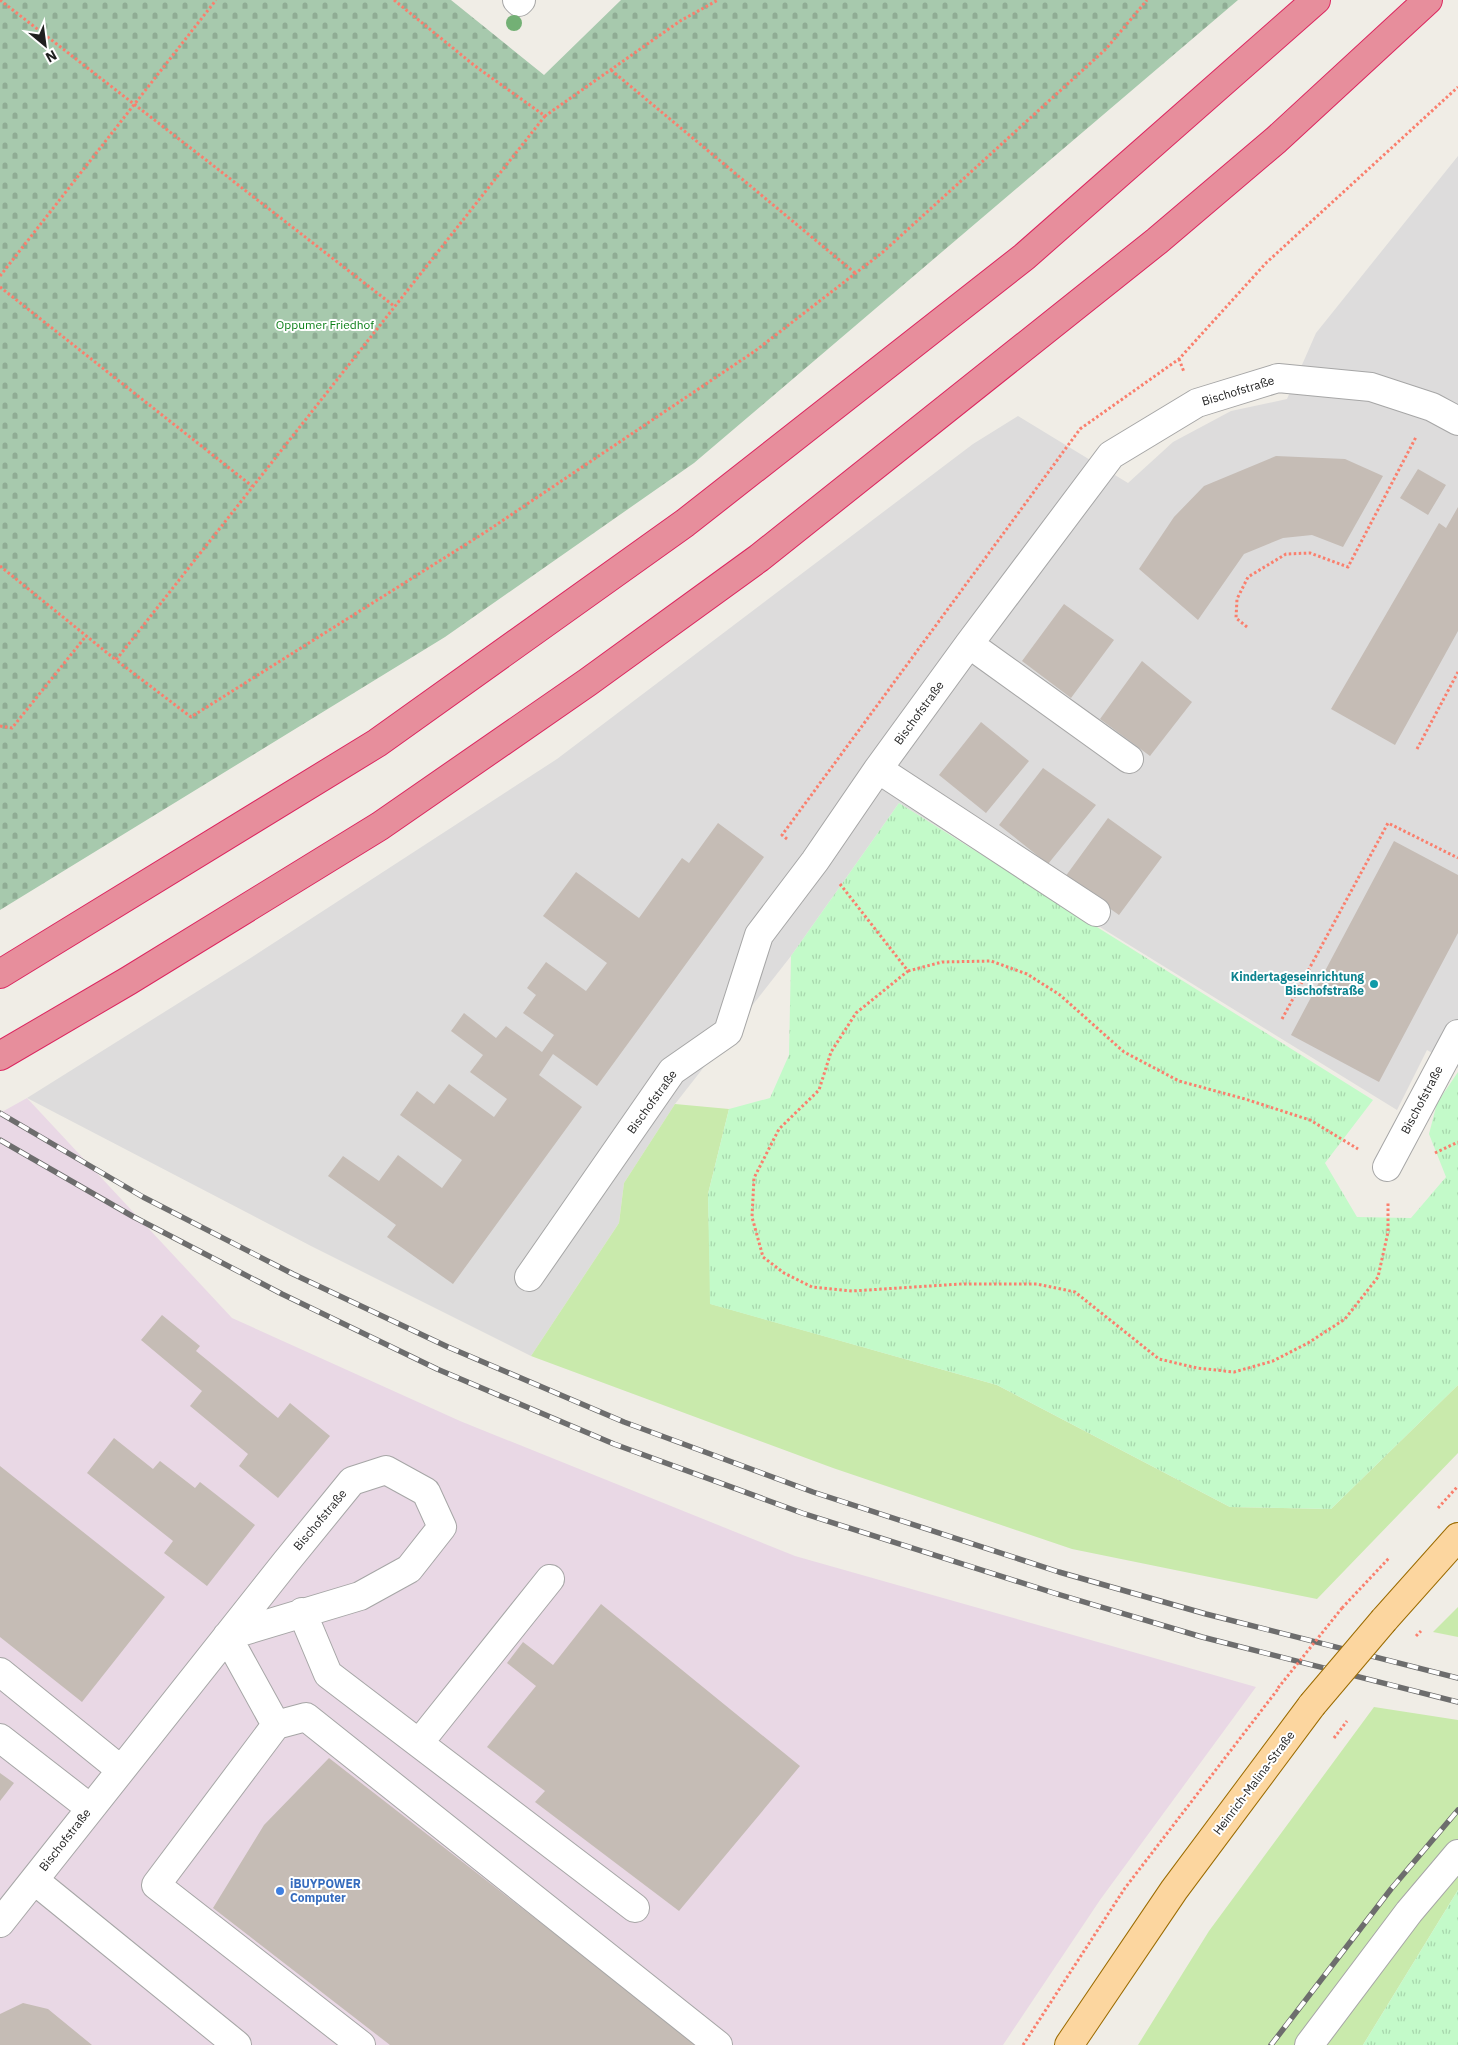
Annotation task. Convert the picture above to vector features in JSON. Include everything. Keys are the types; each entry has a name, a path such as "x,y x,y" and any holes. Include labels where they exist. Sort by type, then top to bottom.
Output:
{"highway":[{"path":"0,974 377,743 685,523 1024,257 1316,0"},
{"path":"0,1056 128,981 380,826 588,682 759,558 1164,235 1276,140 1428,0"}],"main road":[{"name":"Heinrich-Malina-Straße","path":"1069,2045 1174,1890 1312,1705 1458,1537"}],"street":[{"path":"517,0 519,2 521,0"},
{"name":"Bischofstraße","path":"529,1277 672,1071 728,1032 759,934 815,861 878,769 969,644 1111,454 1197,403 1278,378 1371,387 1432,408 1458,421"},
{"path":"969,644 1130,759"},
{"path":"878,769 1096,912"},
{"name":"Bischofstraße","path":"1387,1167 1458,1034"},
{"name":"Bischofstraße","path":"0,1922 227,1636 352,1481 386,1470 426,1492 442,1527 409,1569 360,1596 227,1636"},
{"path":"419,1743 550,1578"},
{"path":"302,1612 328,1674 635,1908"},
{"path":"227,1636 276,1725"},
{"path":"0,1672 121,1770"},
{"path":"361,2045 156,1884 276,1725 306,1717 718,2045"},
{"path":"0,1738 90,1808"},
{"path":"1309,2045 1409,1912 1458,1854"},
{"name":"Bischofstraße","path":"34,1880 237,2045"}],"path":[{"path":"0,0 394,306"},
{"path":"0,276 216,0"},
{"path":"394,0 475,66 545,116"},
{"path":"116,660 545,116 680,21 718,0"},
{"path":"0,566 190,717 484,533 755,351 883,252 1106,48 1147,0"},
{"path":"611,70 856,273"},
{"path":"1179,359 1266,264 1458,87"},
{"path":"0,287 252,486"},
{"path":"1247,627 1236,618 1237,599 1248,577 1286,554 1310,553 1348,567 1432,408"},
{"path":"0,726 12,728 86,636"},
{"path":"1417,748 1458,672"},
{"path":"1282,1019 1388,822 1458,858"},
{"path":"815,861 845,889 908,971"},
{"path":"991,961 1027,974 1060,995 1124,1052 1179,1081 1245,1098 1310,1120 1387,1167 1388,1232 1378,1277 1345,1318 1308,1343 1273,1361 1234,1372 1197,1368 1159,1359 1076,1292 1037,1284 961,1284 852,1291 812,1286 784,1273 763,1257 752,1217 754,1178 779,1129 819,1090 830,1052 856,1013 908,971 942,962 991,961"},
{"path":"1278,1688 1342,1608"}],"shaded area":[{"path":"1458,156 1458,1068 1427,1050 1397,1110 899,803 791,956 675,1104 624,1183 619,1223 531,1356 311,1246 27,1098 249,959 557,759 973,444 1018,416 1128,483 1173,442 1231,411 1287,399 1316,333"},
{"path":"27,1098 232,1318 460,1421 795,1556 1256,1687 1100,1900 1003,2045 0,2045 0,1113"}],"green space":[{"name":"Oppumer Friedhof","path":"0,0 451,0 544,75 621,0 1238,0 694,463 445,637 0,910"},
{"path":"899,803 1373,1100 1325,1163 1357,1217 1411,1218 1446,1177 1429,1134 1437,1103 1458,1072 1458,1385 1331,1509 1230,1507 997,1385 710,1304 708,1194 729,1109 770,1098 789,1055 791,956"},
{"path":"675,1104 729,1109 708,1194 711,1304 997,1385 1230,1507 1331,1509 1458,1385 1458,1453 1317,1599 1072,1549 833,1468 531,1356 619,1223 624,1183"},
{"path":"1458,1607 1458,1637 1433,1632"},
{"path":"1374,1707 1458,1720 1458,1890 1363,2045 1138,2045 1209,1931"},
{"path":"1458,1890 1458,2045 1363,2045"}],"building":[{"path":"1276,456 1345,459 1383,476 1343,547 1312,535 1283,538 1244,554 1198,620 1139,569 1174,517 1204,486"},
{"path":"1418,469 1446,485 1428,515 1400,498"},
{"path":"1458,507 1458,631 1395,745 1331,709 1439,523 1446,528"},
{"path":"1064,604 1114,640 1071,698 1022,661"},
{"path":"1142,661 1192,702 1150,756 1100,719"},
{"path":"981,722 1029,761 986,813 939,775"},
{"path":"1043,768 1096,805 1048,864 999,825"},
{"path":"1108,818 1162,857 1119,915 1065,877"},
{"path":"718,823 764,857 597,1086 553,1054 539,1075 582,1107 453,1284 387,1237 396,1225 328,1176 343,1156 379,1181 398,1155 442,1188 462,1160 400,1115 417,1091 434,1104 449,1084 494,1117 507,1099 470,1072 483,1055 451,1031 464,1013 496,1038 506,1026 542,1052 554,1035 523,1013 536,995 527,988 546,962 586,991 607,963 543,916 576,872 639,918 682,858 689,863"},
{"name":"Kindertageseinrichtung Bischofstraße","path":"1394,841 1458,875 1458,933 1379,1082 1291,1035"},
{"path":"162,1315 200,1346 196,1351 278,1418 290,1403 330,1436 278,1498 239,1466 248,1454 190,1406 202,1391 141,1340"},
{"path":"114,1438 153,1469 160,1461 195,1488 200,1482 255,1525 207,1586 164,1553 173,1541 87,1473"},
{"path":"0,1466 165,1597 82,1702 0,1637"},
{"path":"601,1604 800,1766 679,1911 535,1802 545,1791 487,1747 536,1686 507,1663 523,1642 553,1665"},
{"path":"329,1758 698,2045 390,2045 213,1908 264,1825"},
{"path":"0,1773 14,1783 0,1801"},
{"path":"23,2003 48,2009 92,2045 0,2045 0,2014"}],"railway":[{"path":"0,1113 143,1197 293,1274 448,1347 624,1422 813,1492 1059,1572 1206,1614 1458,1678"},
{"path":"0,1140 132,1216 282,1294 437,1369 614,1444 802,1513 1054,1593 1202,1637 1458,1702"},
{"path":"1271,2045 1391,1889 1458,1810"}],"place":[{"name":"Kindertageseinrichtung Bischofstraße","path":"1374,984"},
{"name":"iBUYPOWER Computer","path":"280,1891"}]}
